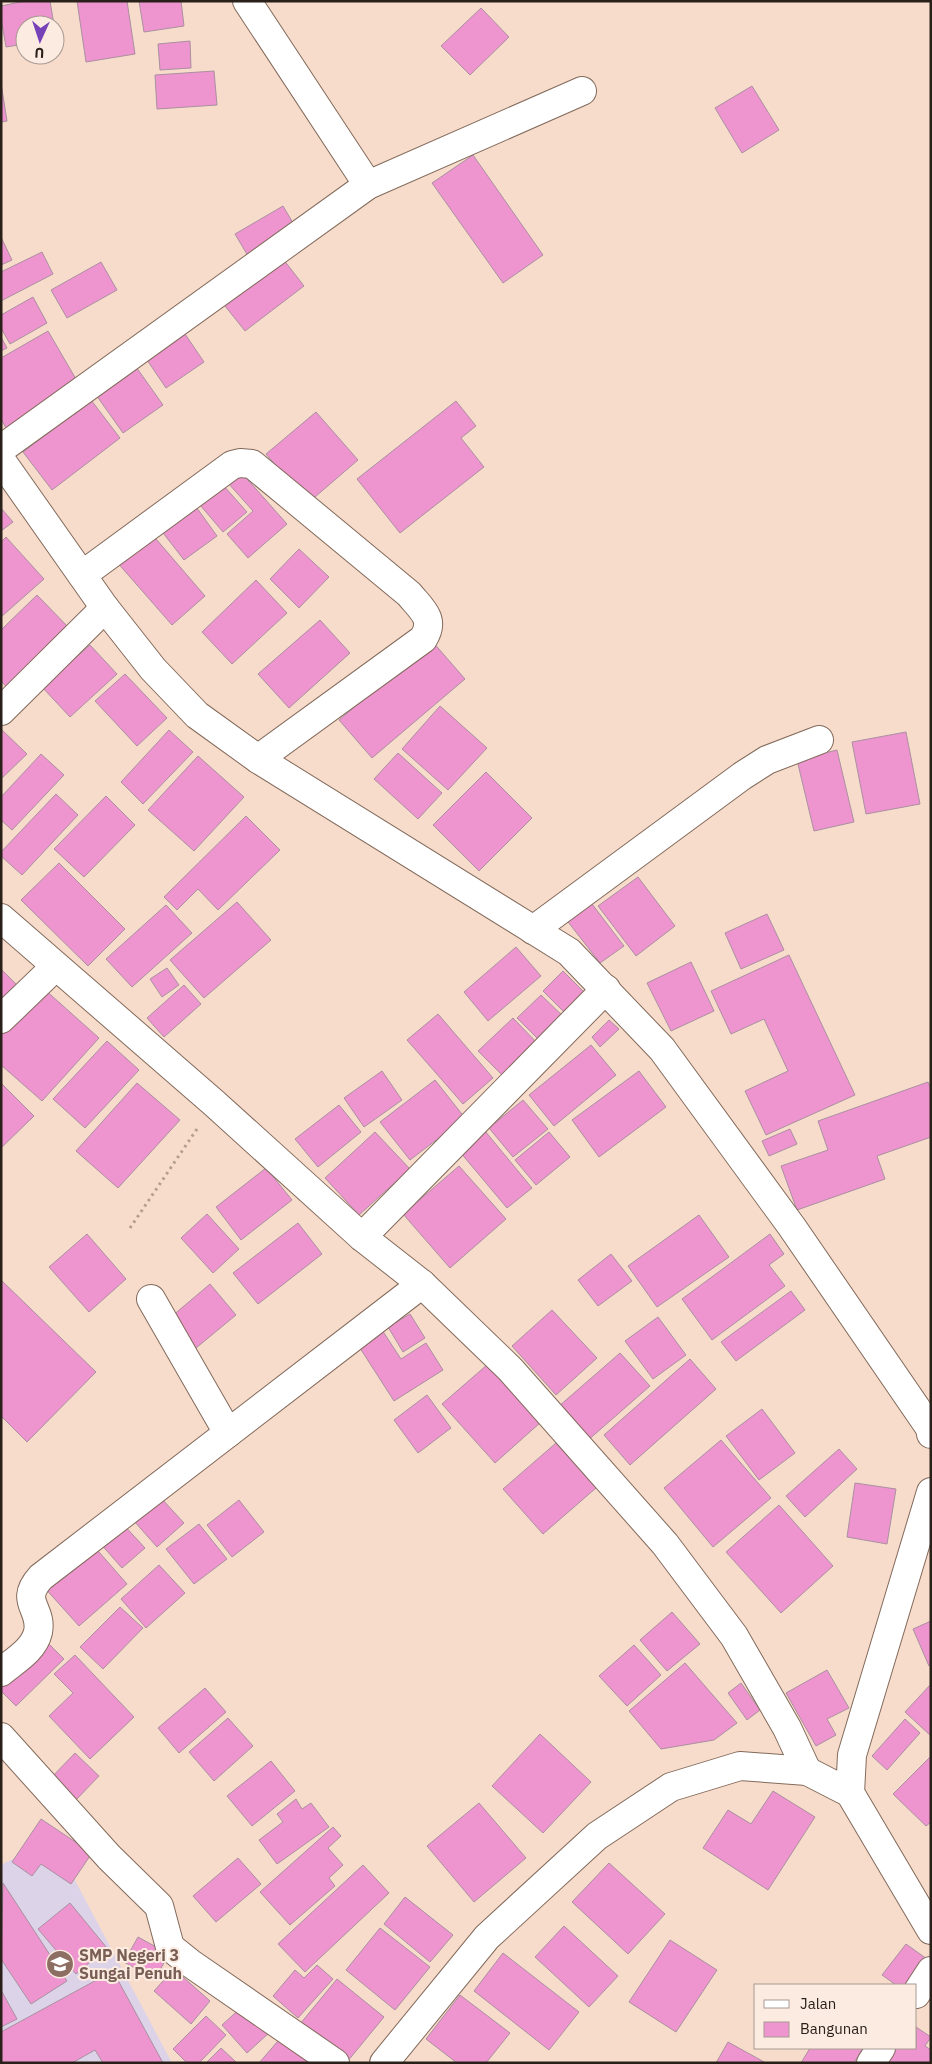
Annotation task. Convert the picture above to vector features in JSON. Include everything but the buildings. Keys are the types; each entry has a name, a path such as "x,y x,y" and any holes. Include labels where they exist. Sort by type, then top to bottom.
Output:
{"street":[{"path":"247,1 368,185"},
{"path":"1,449 368,185 582,91"},
{"path":"1,460 105,608 153,669 197,715 258,759 569,952 606,989 662,1049 679,1072 792,1227 891,1369 930,1428 931,1434"},
{"path":"82,575 232,465 245,462 252,464 409,594 428,618 428,631 423,640 258,759"},
{"path":"1,711 105,608"},
{"path":"533,930 742,776 767,760 819,740"},
{"path":"1,918 55,967 214,1103 362,1237 422,1284 510,1369 665,1544 734,1636 787,1728 806,1771"},
{"path":"1,1019 55,967"},
{"path":"362,1237 606,989"},
{"path":"1,1672 22,1656 38,1632 30,1593 32,1586 41,1577 422,1284"},
{"path":"151,1300 228,1433"},
{"path":"850,1793 852,1755 931,1492"},
{"path":"1,1737 108,1857 159,1906 170,1947 190,1963 335,2063"},
{"path":"384,2063 487,1937 597,1836 671,1788 740,1766 806,1771 850,1793 931,1930"},
{"path":"917,1992 931,1971"},
{"path":"871,2063 880,2049"}],"path":[{"path":"130,1228 214,1103"}],"shaded area":[{"name":"SMP Negeri 3 Sungai Penuh","path":"53,1839 172,2063 1,2063 1,1865"}],"place":[{"name":"SMP Negeri 3 Sungai Penuh","path":"60,1964"}]}
